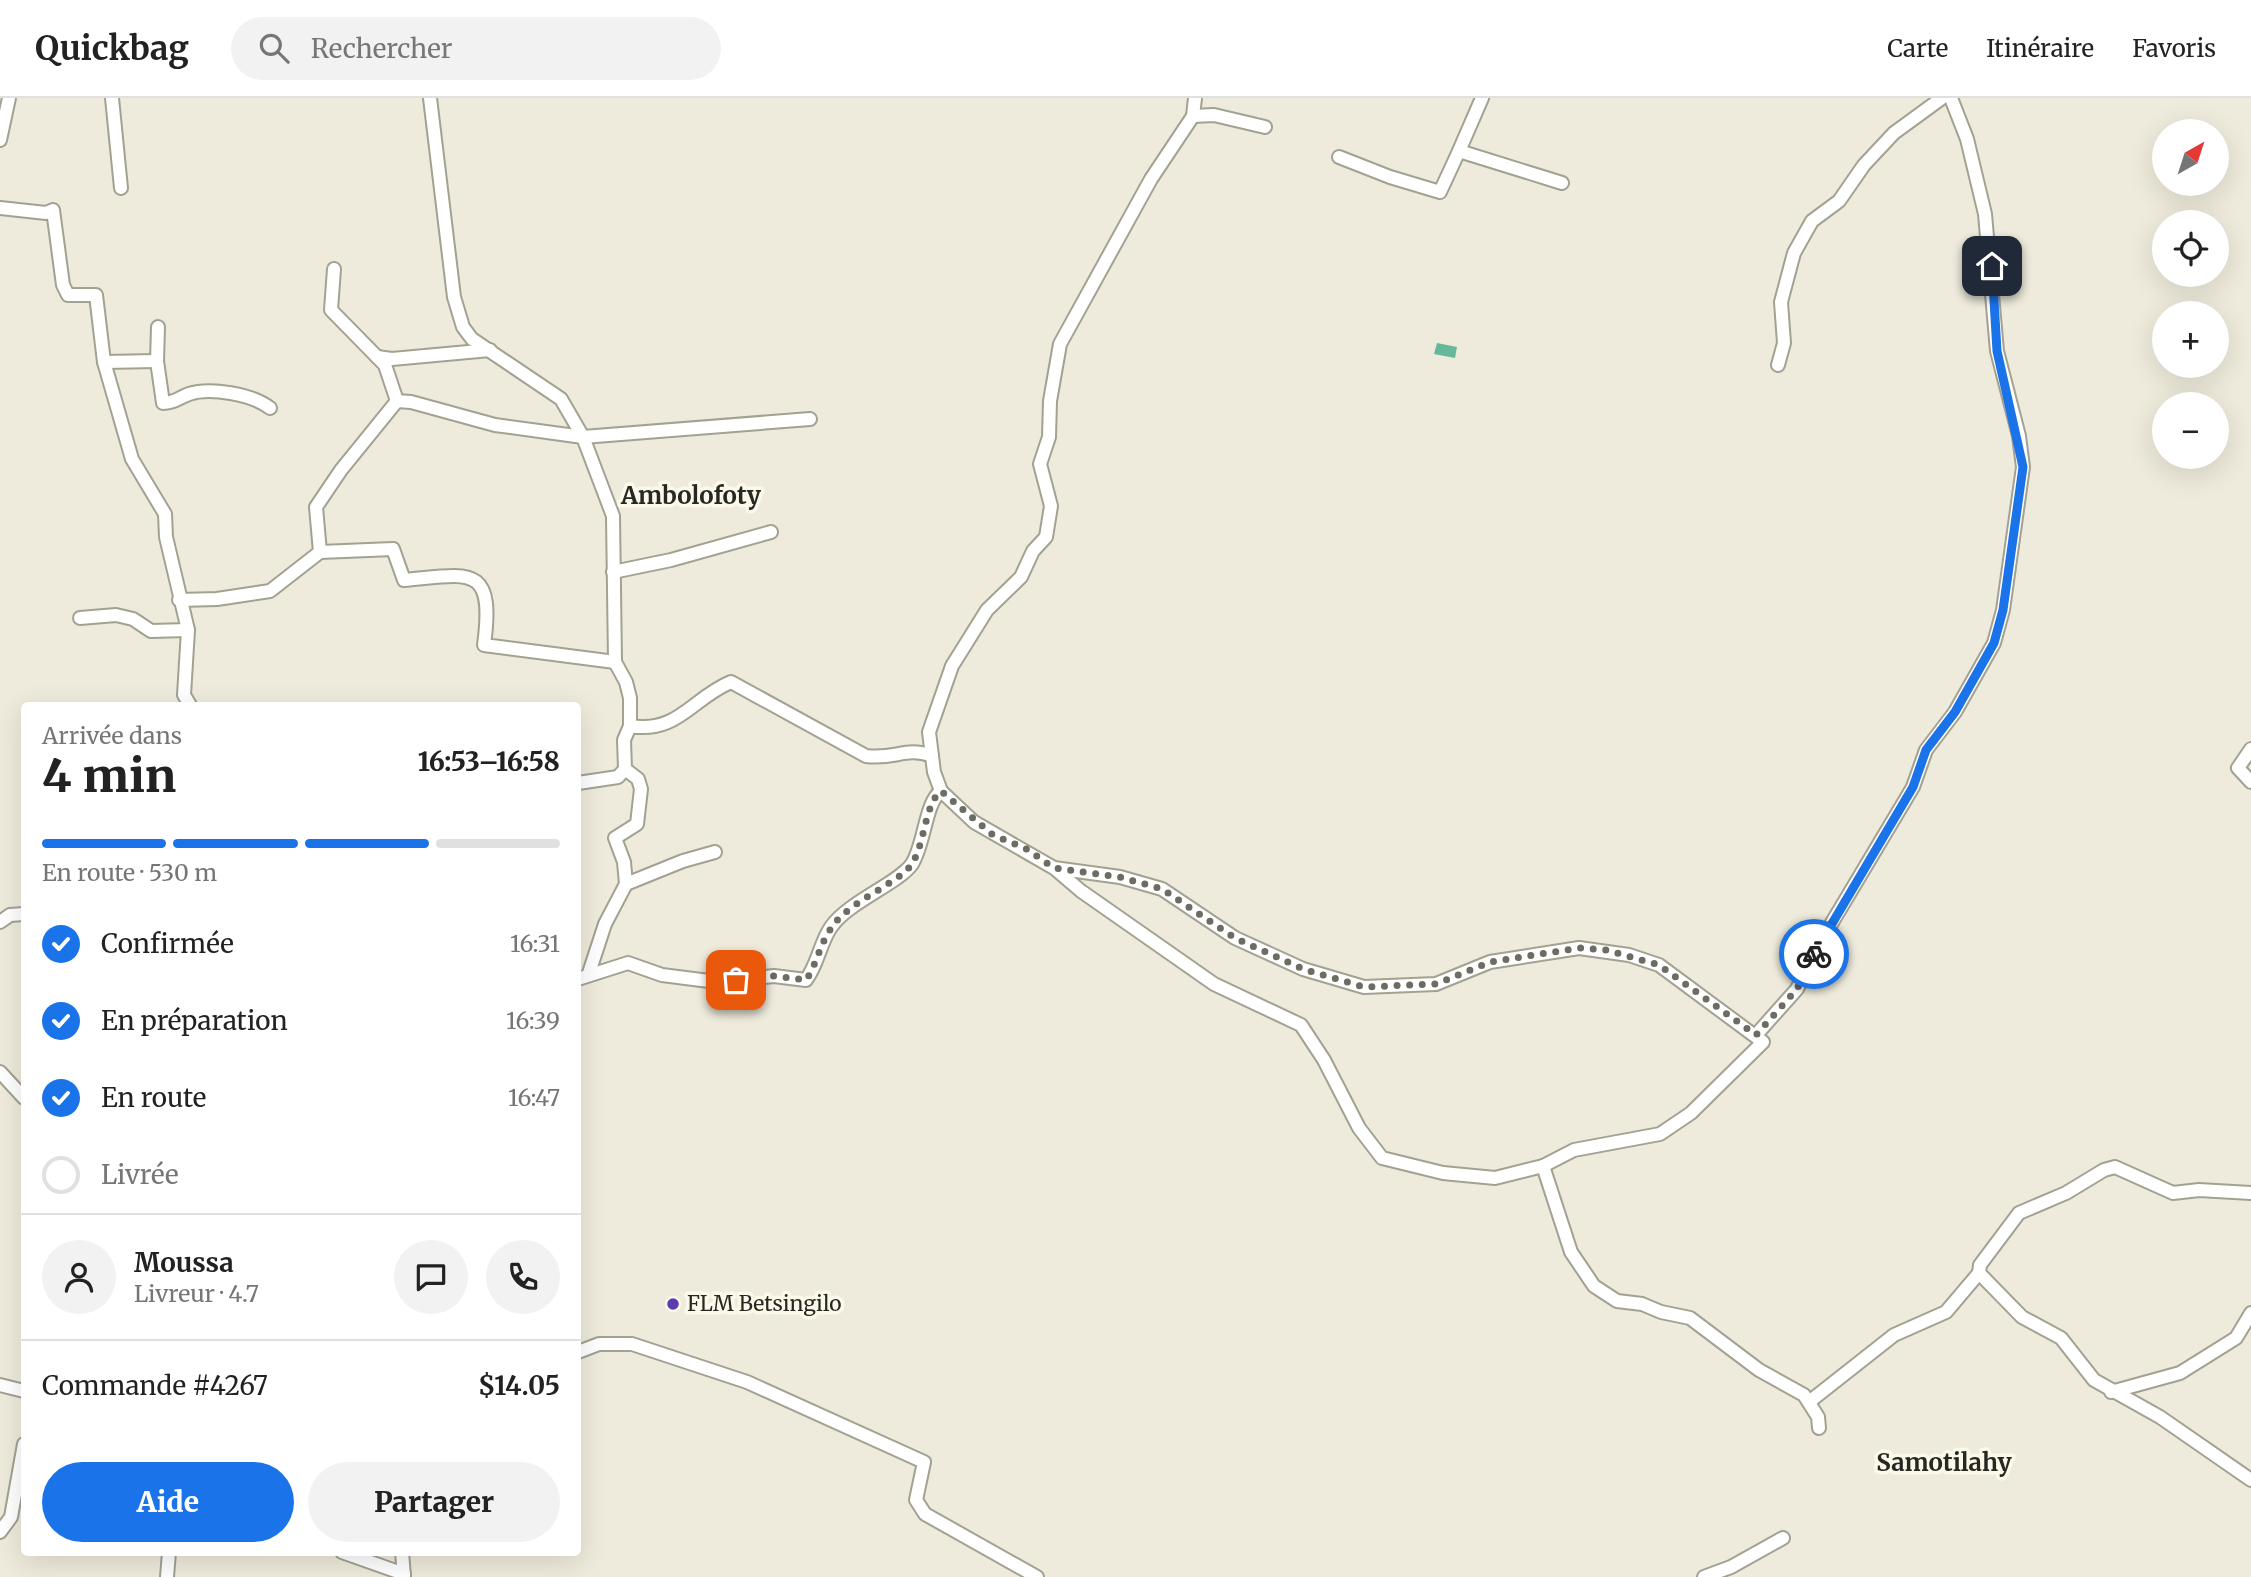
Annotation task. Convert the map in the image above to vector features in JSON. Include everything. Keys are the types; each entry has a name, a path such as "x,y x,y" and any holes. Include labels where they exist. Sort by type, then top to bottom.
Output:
{"street":[{"path":"0,140 9,98"},
{"path":"112,98 121,188"},
{"path":"430,98 454,296 463,327 472,339 561,399 583,437 613,516 615,662 630,698 630,726 624,740 625,769 618,777 581,783"},
{"path":"1054,868 1120,877 1162,889 1235,938 1303,969 1364,987 1436,984 1490,962 1579,948 1629,955 1659,965 1763,1042 1691,1114 1660,1134 1574,1150 1543,1166 1495,1178 1476,1177 1382,1158 1359,1128 1324,1060 1301,1025 1214,984 1081,891 1025,848 993,835 941,791 929,732 952,666 987,610 1021,577 1033,551 1046,537 1051,506 1040,464 1049,437 1050,401 1060,344 1151,179 1193,116 1195,98"},
{"path":"1339,157 1390,177 1440,191 1482,98"},
{"path":"1779,365 1784,343 1780,302 1794,253 1812,221 1839,201 1864,165 1894,133 1942,98"},
{"path":"1756,1035 1797,989 1818,946 1913,787 1926,750 1955,712 1994,643 2003,610 2023,467 1997,351 1985,214 1967,139 1951,98"},
{"path":"1193,116 1214,115 1265,127"},
{"path":"1459,151 1562,183"},
{"path":"0,208 46,213 53,211 63,285 68,295 96,295 104,362 132,459 165,513 179,600 188,630 184,695 188,702"},
{"path":"334,269 331,310 385,365 397,401"},
{"path":"158,327 157,361 163,403 175,403 187,394 209,391 254,400 270,408"},
{"path":"377,357 392,359 491,350"},
{"path":"104,362 157,361"},
{"path":"397,401 411,402 495,425 583,437 810,419"},
{"path":"320,552 316,507 341,470 397,401"},
{"path":"613,572 671,560 771,532"},
{"path":"179,600 217,599 271,591 320,552 393,549 404,580 466,574 483,588 488,612 484,645 615,662"},
{"path":"80,618 116,615 133,619 151,631 188,630"},
{"path":"630,726 651,730 664,725 731,682 866,756 886,759 915,750 932,756"},
{"path":"2251,749 2238,768 2251,782"},
{"path":"583,976 626,884 624,862 615,838 637,824 641,789 632,772 625,769"},
{"path":"583,976 628,963 662,975 717,982 774,976 806,980 832,926 868,894 910,866 926,831 930,802 941,791"},
{"path":"626,884 656,875 683,861 715,852"},
{"path":"0,922 10,915 21,915"},
{"path":"0,1072 21,1095"},
{"path":"1543,1166 1571,1252 1594,1286 1617,1301 1642,1304 1661,1312 1690,1318 1727,1348 1793,1388 1809,1402 1819,1428"},
{"path":"1809,1402 1894,1335 1946,1312 1979,1273 1980,1265 2019,1213 2066,1194 2104,1170 2115,1167 2173,1193 2199,1190 2251,1193"},
{"path":"1979,1273 2022,1317 2062,1338 2074,1351 2080,1366 2111,1392 2160,1417 2251,1480"},
{"path":"2111,1392 2180,1373 2236,1338 2251,1313"},
{"path":"581,1351 598,1344 632,1344 747,1382 924,1462 916,1500 925,1514 1037,1577"},
{"path":"0,1385 21,1389"},
{"path":"0,1532 10,1517 21,1460"},
{"path":"1704,1577 1731,1567 1783,1538"},
{"path":"167,1577 169,1556"},
{"path":"353,1556 404,1575 402,1556"}],"shaded area":[{"path":"1437,343 1457,347 1455,358 1434,354"}],"way so far":[{"path":"736,980 774,976 796,981 806,980 832,926 868,894 910,866 926,831 930,802 941,791 974,822 993,835 1025,848 1054,868 1120,877 1162,889 1235,938 1303,969 1364,987 1436,984 1490,962 1579,948 1607,950 1659,965 1756,1035 1797,989 1814,954"}],"place":[{"name":"FLM Betsingilo","path":"673,1304"}],"district":[{"name":"Ambolofoty","path":"691,496"},
{"name":"Samotilahy","path":"1944,1463"}],"route":[{"path":"1814,954 1913,787 1926,750 1955,712 1994,643 2003,610 2023,467 2019,436 1997,351 1992,266"}]}
